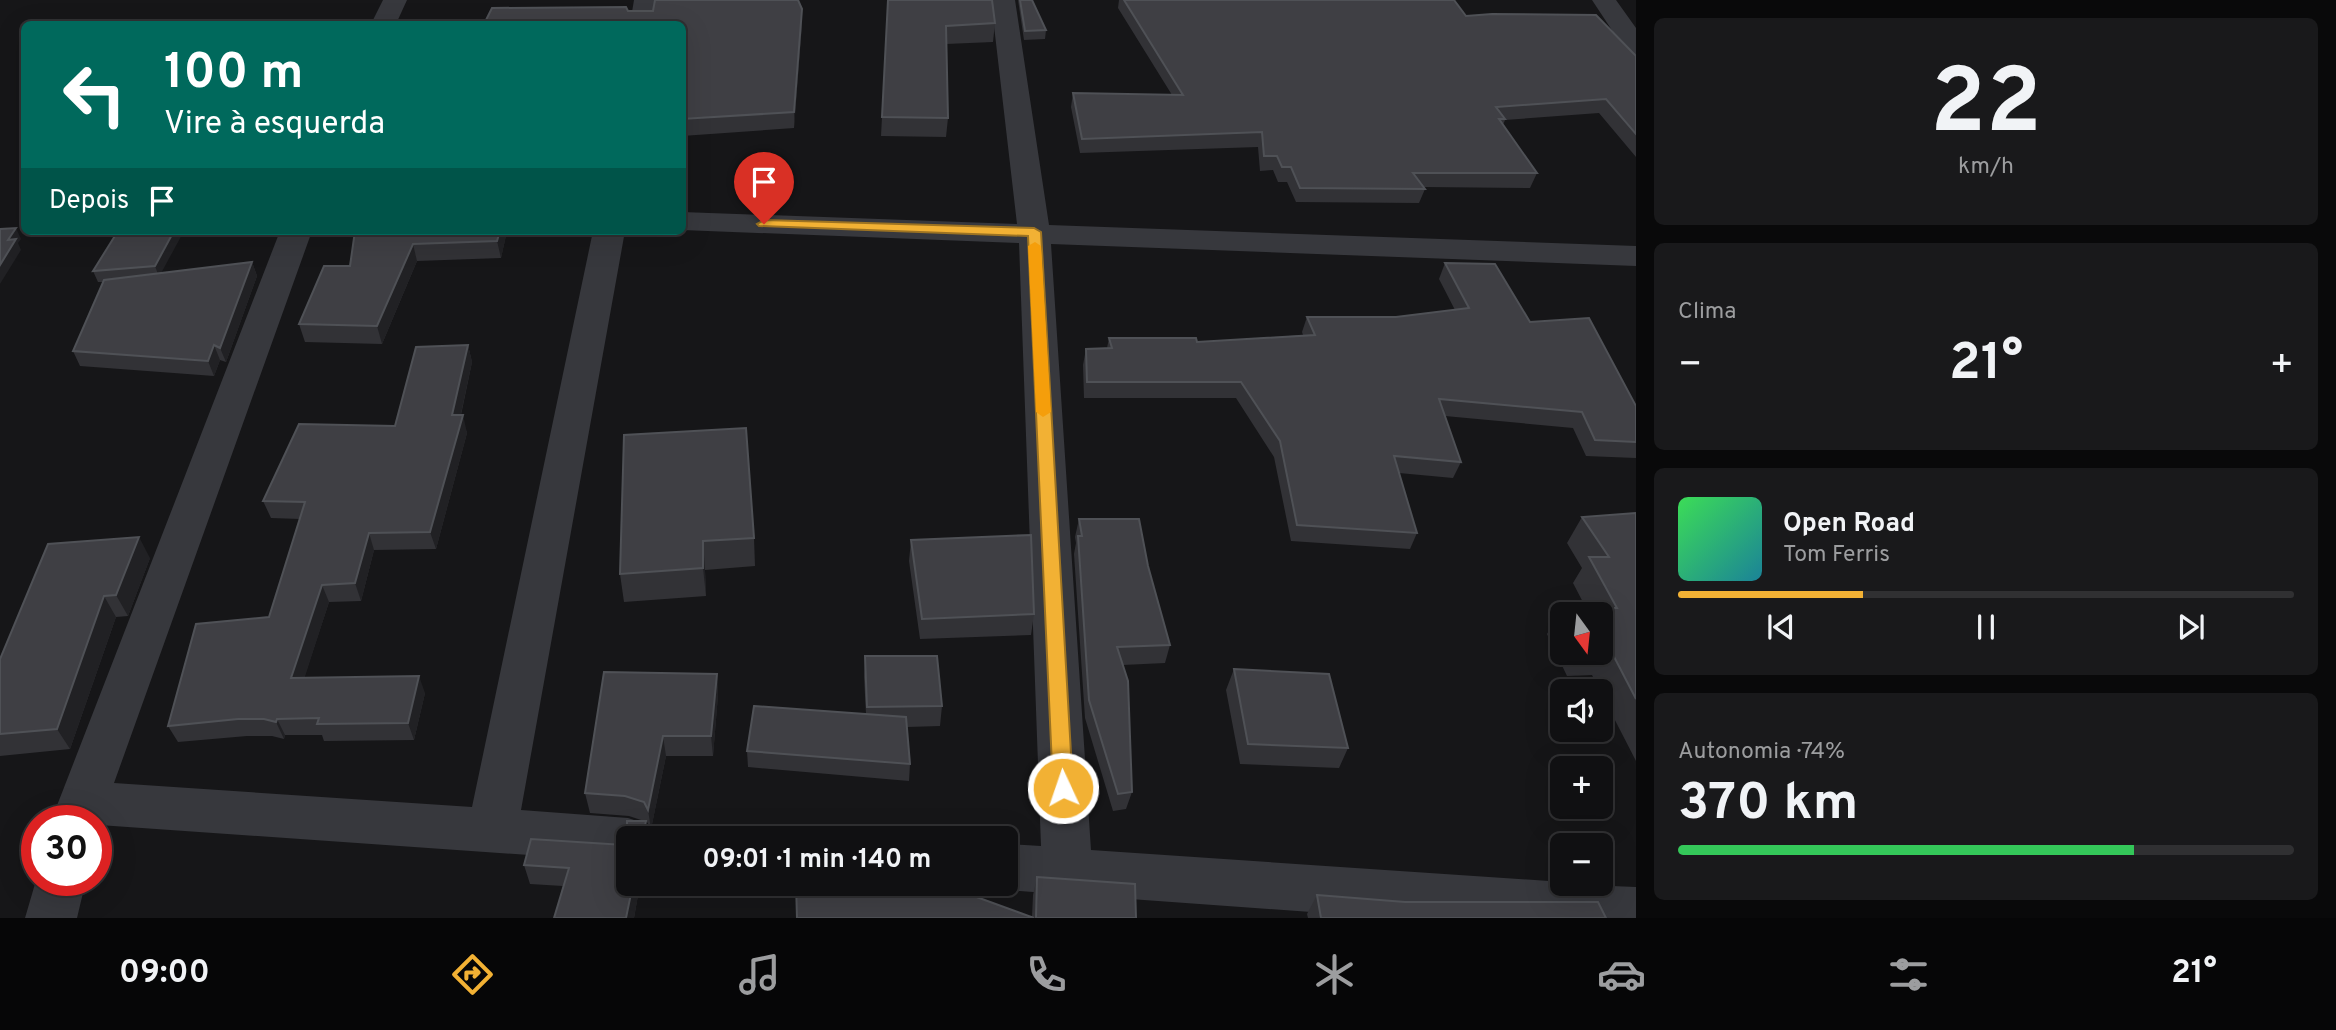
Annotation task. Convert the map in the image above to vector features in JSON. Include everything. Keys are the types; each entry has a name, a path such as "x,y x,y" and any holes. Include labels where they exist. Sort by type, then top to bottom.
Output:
{"street":[{"path":"385,21 395,0"},
{"path":"642,21 646,0"},
{"path":"1003,0 1034,232 1067,872"},
{"path":"1603,0 1636,14"},
{"path":"1603,0 1636,47"},
{"path":"686,221 1636,256"},
{"path":"81,805 295,235"},
{"path":"492,831 608,235"},
{"path":"112,813 492,831 616,840"},
{"path":"1018,868 1636,911"},
{"path":"51,918 57,896"}],"building":[{"path":"655,0 798,0 802,9 794,112 686,119 686,21 486,21 492,8 626,7 628,11 653,11"},
{"path":"888,0 992,0 995,23 946,26 948,118 882,117"},
{"path":"1020,0 1032,0 1046,30 1025,31"},
{"path":"1124,0 1454,0 1466,16 1596,15 1636,56 1636,134 1606,99 1496,107 1505,119 1499,119 1537,173 1413,173 1425,189 1300,188 1291,167 1282,167 1277,156 1264,156 1262,132 1082,139 1073,93 1183,95"},
{"path":"16,228 8,240 16,239 0,265 0,229"},
{"path":"116,235 172,235 155,266 93,271"},
{"path":"354,235 499,235 497,241 413,244 377,326 299,324 324,266 350,266"},
{"path":"252,262 220,348 214,345 208,361 73,351 104,280"},
{"path":"1445,263 1495,264 1530,322 1589,318 1636,406 1636,442 1595,440 1582,412 1439,399 1461,462 1394,456 1417,533 1297,525 1280,441 1241,382 1087,382 1086,349 1112,348 1109,338 1196,338 1197,342 1315,335 1307,317 1396,317 1469,308"},
{"path":"468,345 452,415 463,415 430,532 369,533 355,583 322,585 291,678 419,676 408,723 317,724 319,718 277,719 276,722 238,719 168,726 196,624 269,617 305,502 263,501 299,424 395,426 416,347"},
{"path":"746,428 754,538 703,541 703,568 620,574 624,435"},
{"path":"1636,513 1636,699 1614,657 1614,608 1617,608 1589,557 1609,557 1582,517"},
{"path":"1079,519 1139,519 1148,566 1170,645 1117,647 1128,681 1132,792 1118,794 1089,700"},
{"path":"1031,535 1034,614 922,619 911,540"},
{"path":"139,537 116,595 104,596 57,729 0,734 0,659 48,544"},
{"path":"865,656 937,656 942,706 867,707"},
{"path":"1234,669 1329,674 1348,748 1248,744"},
{"path":"604,672 717,674 711,736 663,736 648,810 644,802 625,796 585,793"},
{"path":"754,706 906,717 910,764 747,751"},
{"path":"627,821 646,821 645,826 627,826"},
{"path":"531,839 616,844 616,896 631,896 626,918 554,918 569,868 524,865"},
{"path":"1037,877 1135,884 1136,918 1036,918"},
{"path":"1317,895 1405,902 1598,902 1606,918 1321,918"},
{"path":"796,896 974,896 1034,918 797,918"}],"slow traffic":[{"path":"1035,246 1043,412"}],"route":[{"path":"764,224 1034,232 1063,788"}]}
